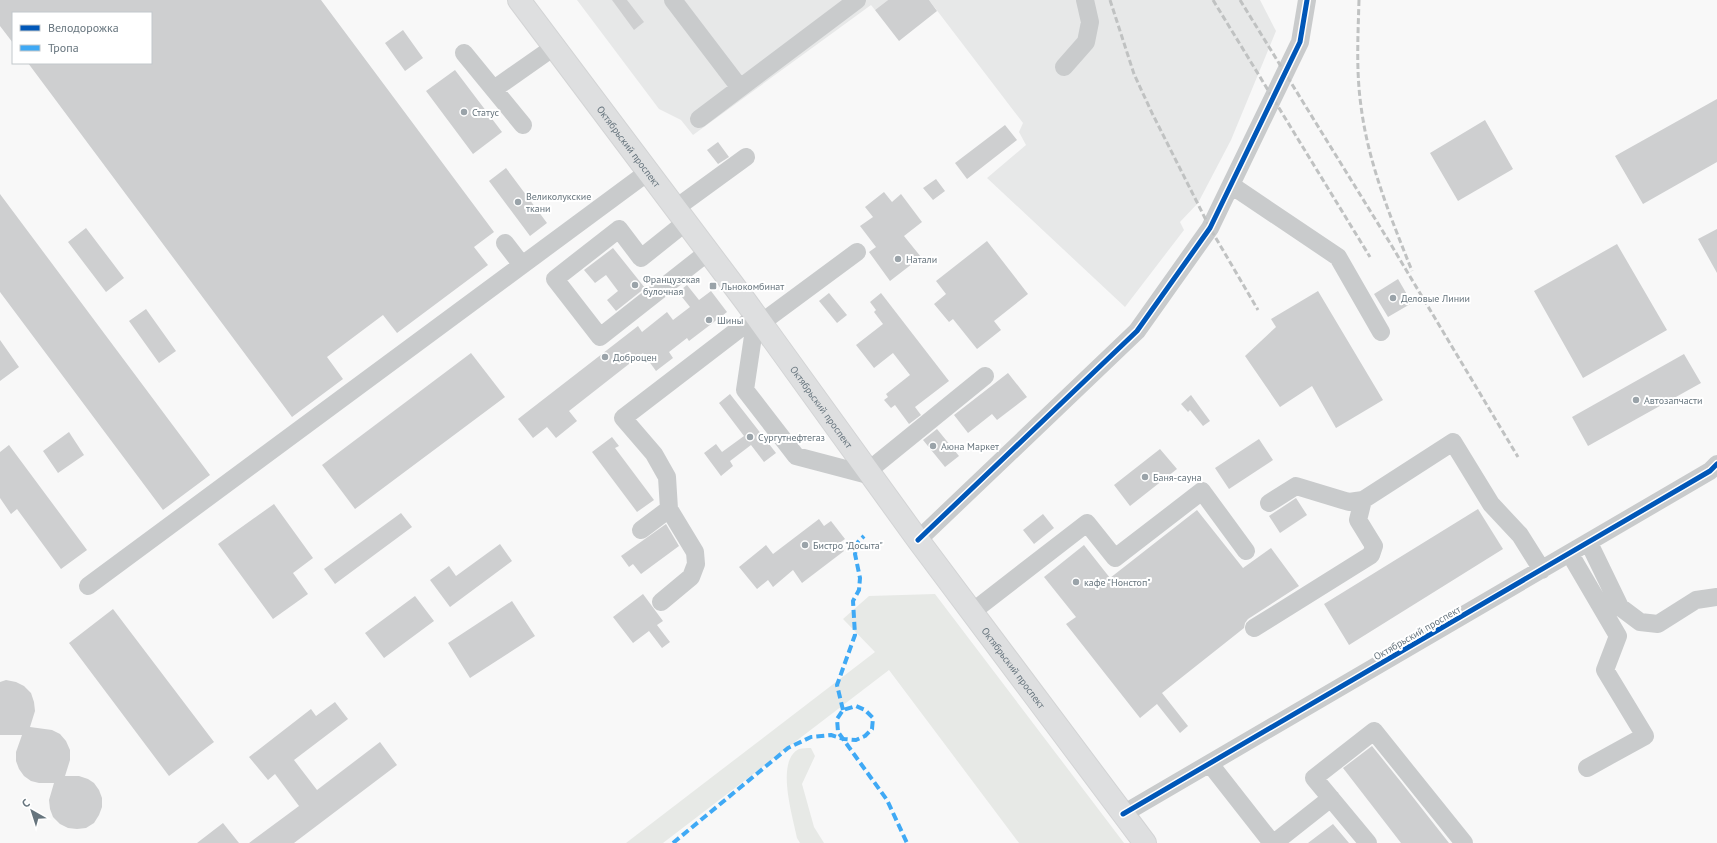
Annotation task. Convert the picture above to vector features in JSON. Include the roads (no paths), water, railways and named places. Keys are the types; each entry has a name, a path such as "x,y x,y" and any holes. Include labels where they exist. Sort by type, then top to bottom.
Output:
{"main road":[{"name":"Октябрьский проспект","path":"519,0 759,320 918,540 1145,843"}],"street":[{"path":"673,0 740,88"},
{"path":"699,119 857,0"},
{"path":"1064,67 1086,42 1090,22 1085,0"},
{"path":"918,540 1137,331 1210,228 1300,42 1307,0"},
{"path":"494,89 554,47"},
{"path":"464,53 523,125"},
{"path":"708,252 600,336 555,279 619,229 641,258 681,215 746,157"},
{"path":"88,586 648,172"},
{"path":"1231,185 1338,257 1381,332"},
{"path":"505,243 522,265"},
{"path":"661,602 691,578 696,564 695,552 669,509 667,477 654,454 623,418 759,320 857,252"},
{"path":"759,320 745,390 796,456 870,474 985,376"},
{"path":"1269,503 1296,486 1349,502 1363,500 1453,442 1491,504 1520,535 1542,570"},
{"name":"Октябрьский проспект","path":"1123,814 1570,554 1710,471 1717,464"},
{"path":"972,612 1087,523 1115,558 1202,491 1246,551"},
{"path":"1254,628 1371,555 1374,546 1358,520 1363,500"},
{"path":"641,530 669,509"},
{"path":"1588,543 1620,607 1640,622 1658,624 1696,600 1717,597"},
{"path":"1570,554 1618,636 1605,670 1645,736 1587,768"},
{"path":"1368,843 1314,778 1374,731 1464,843"},
{"path":"1210,764 1273,843 1331,798"}],"railway":[{"path":"1110,0 1134,74 1152,113 1210,228 1258,310"},
{"path":"1213,0 1370,257"},
{"path":"1240,0 1390,243 1518,457"},
{"path":"1359,0 1358,80 1364,127 1381,190 1412,271"}],"place":[{"name":"Статус","path":"464,112"},
{"name":"Великолукские ткани","path":"518,202"},
{"name":"Натали","path":"898,259"},
{"name":"Французская булочная","path":"635,285"},
{"name":"Льнокомбинат","path":"713,286"},
{"name":"Деловые Линии","path":"1393,298"},
{"name":"Шины","path":"709,320"},
{"name":"Доброцен","path":"605,357"},
{"name":"Автозапчасти","path":"1636,400"},
{"name":"Сургутнефтегаз","path":"750,437"},
{"name":"Аюна Маркет","path":"933,446"},
{"name":"Баня-сауна","path":"1145,477"},
{"name":"Бистро \"Досыта\"","path":"805,545"},
{"name":"кафе \"Нонстоп\"","path":"1076,582"}]}
